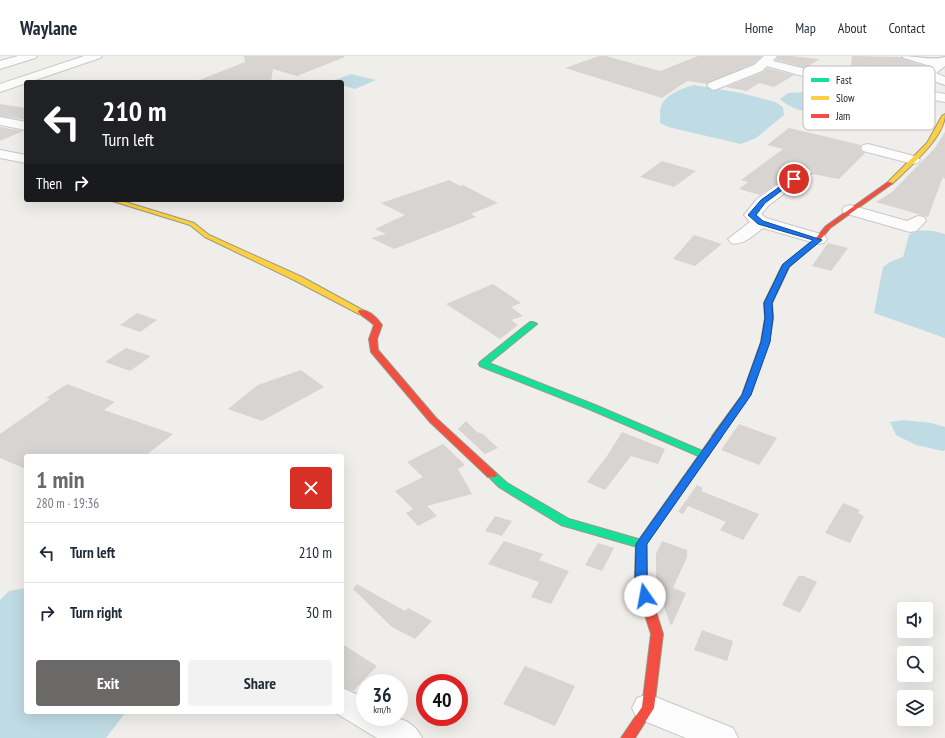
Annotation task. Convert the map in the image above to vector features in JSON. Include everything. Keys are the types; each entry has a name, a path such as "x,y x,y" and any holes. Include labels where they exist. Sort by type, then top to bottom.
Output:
{"street":[{"path":"0,65 31,56"},
{"path":"71,56 84,60"},
{"path":"29,80 96,56"},
{"path":"910,56 941,62"},
{"path":"713,86 758,68 768,59 803,72"},
{"path":"935,77 945,81"},
{"path":"0,88 23,82"},
{"path":"935,96 945,98"},
{"path":"0,121 24,126"},
{"path":"628,738 648,708 657,634 641,583 641,544 746,395 766,342 769,318 768,303 786,266 818,240 828,227 850,210 885,188 929,144 943,122"},
{"path":"868,148 913,160"},
{"path":"0,154 24,159"},
{"path":"804,172 763,202 752,215 760,222 818,240"},
{"path":"119,202 192,224 207,236 299,279 369,316 378,325 373,339 374,350 433,420 503,485 565,522 641,544"},
{"path":"850,210 910,228 918,221"},
{"path":"737,239 760,222"},
{"path":"533,324 483,364 592,407 704,455"},
{"path":"344,702 356,709"},
{"path":"648,708 722,738"},
{"path":"385,726 406,738"}],"water":[{"path":"351,74 376,80 355,89 344,86 344,80 335,80"},
{"path":"694,85 741,93 775,102 783,107 784,115 756,138 741,144 668,127 660,123 660,109 666,99 680,90"},
{"path":"803,92 803,111 792,107 780,99 788,93"},
{"path":"915,230 934,231 945,234 945,338 874,313 883,267 890,262 903,257 909,235"},
{"path":"904,420 931,423 945,427 945,450 943,451 916,445 896,435 890,422"},
{"path":"24,588 24,714 124,714 106,738 0,738 0,600 9,591"}],"building":[{"path":"244,56 345,57 297,76 273,69 271,80 200,80 245,62"},
{"path":"599,56 606,56 660,71 698,56 762,56 753,64 707,84 687,81 662,98 565,68"},
{"path":"778,56 819,59 809,66 803,67 776,60"},
{"path":"852,56 901,57 924,66 851,66"},
{"path":"767,68 794,75 774,87 759,83 747,91 726,87 763,72"},
{"path":"0,104 24,108 24,120 0,116"},
{"path":"0,127 23,131 0,141"},
{"path":"789,128 861,145 860,149 865,153 839,179 812,174 814,172 810,168 803,166 760,195 739,189 748,182 741,180 783,149 767,145"},
{"path":"945,132 945,179 943,177 928,217 876,202 892,192 935,148"},
{"path":"662,161 696,171 674,187 640,177"},
{"path":"449,180 460,186 463,185 498,203 471,214 476,217 394,249 371,238 386,234 375,229 405,215 381,203"},
{"path":"694,235 722,244 695,266 673,259"},
{"path":"828,243 848,248 831,271 812,266"},
{"path":"493,284 521,303 511,307 523,316 511,320 518,325 500,339 446,304"},
{"path":"137,313 157,320 140,332 120,325"},
{"path":"126,348 151,356 130,371 105,362"},
{"path":"301,370 324,387 262,421 228,409 258,385"},
{"path":"67,384 115,402 104,410 173,434 148,454 24,454 24,468 0,458 0,434 50,399 46,398"},
{"path":"466,421 477,432 483,434 498,448 485,454 458,429"},
{"path":"739,424 777,438 759,465 721,450"},
{"path":"622,432 665,449 658,464 631,456 605,490 587,482 607,456"},
{"path":"443,444 465,465 458,469 472,494 427,506 437,516 418,526 406,513 413,509 395,491 423,477 407,462"},
{"path":"697,485 703,488 701,491 759,514 743,540 720,530 726,522 688,506 683,514 678,512"},
{"path":"843,503 860,510 858,513 864,516 850,543 825,533"},
{"path":"495,516 512,521 502,536 485,531"},
{"path":"504,541 543,554 539,560 569,571 551,604 531,597 539,582 488,564"},
{"path":"662,541 687,550 687,557 673,588 686,593 672,625 670,624 656,583 656,554"},
{"path":"598,543 614,548 602,571 585,565"},
{"path":"798,576 804,576 817,582 800,613 782,605"},
{"path":"357,584 405,611 408,608 432,621 415,639 392,627 353,589"},
{"path":"702,630 733,641 727,661 694,650"},
{"path":"344,645 377,666 369,674 356,674 356,688 353,691 344,688"},
{"path":"525,666 575,686 555,726 503,704"}],"traffic: fast":[{"path":"533,324 483,364 592,407 704,455"},
{"path":"492,475 503,485 565,522 641,544"}],"traffic: slow":[{"path":"890,183 929,144 945,116"},
{"path":"119,202 192,224 207,236 299,279 362,312"},
{"path":"641,574 641,544 717,436"}],"traffic: jam":[{"path":"717,436 746,395 765,342 769,318 768,303 786,266 818,239 828,227 890,183"},
{"path":"362,312 369,316 378,325 373,339 374,350 433,420 492,475"},
{"path":"628,738 648,708 657,634 641,583 641,574"}],"route":[{"path":"645,596 641,583 641,544 746,395 766,342 769,318 768,303 786,266 818,240 760,222 752,215 763,202 794,179"}]}
